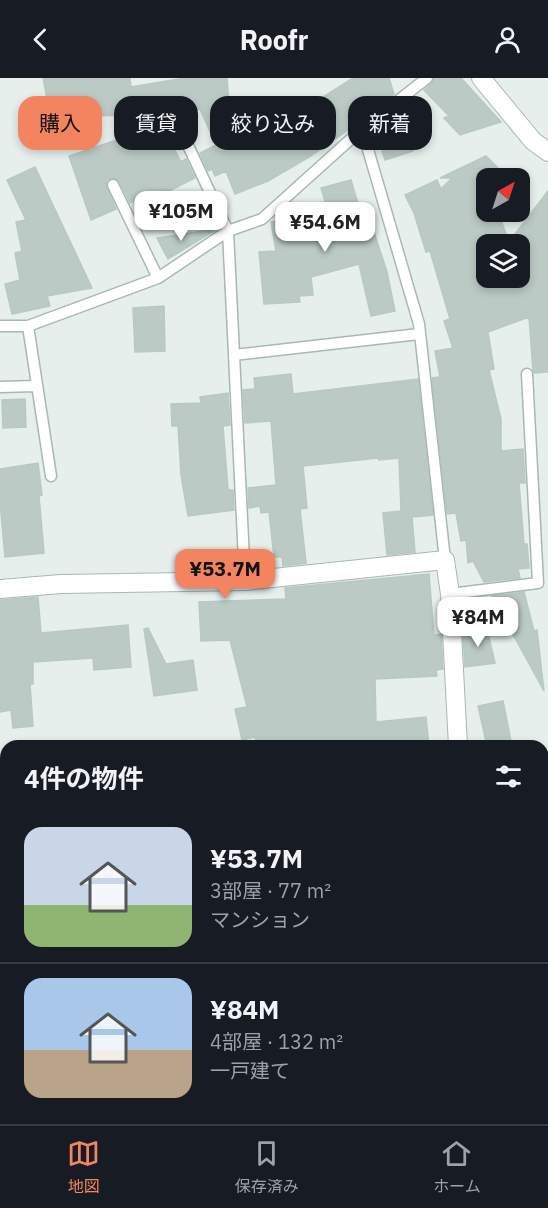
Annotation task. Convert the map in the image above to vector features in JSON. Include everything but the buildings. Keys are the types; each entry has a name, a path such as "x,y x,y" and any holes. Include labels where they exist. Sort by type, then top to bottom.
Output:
{"street":[{"path":"481,78 533,141 548,152"},
{"path":"0,589 61,584 245,581 445,560 450,594 458,740"}],"lane":[{"path":"404,96 427,78"},
{"path":"0,326 28,326 158,278 228,231 262,219 348,142"},
{"path":"190,150 228,231 245,581"},
{"path":"368,150 419,324 445,560"},
{"path":"113,185 158,278"},
{"path":"28,326 51,476"},
{"path":"234,355 419,334"},
{"path":"450,594 538,583 527,374"},
{"path":"0,387 36,386"}]}
